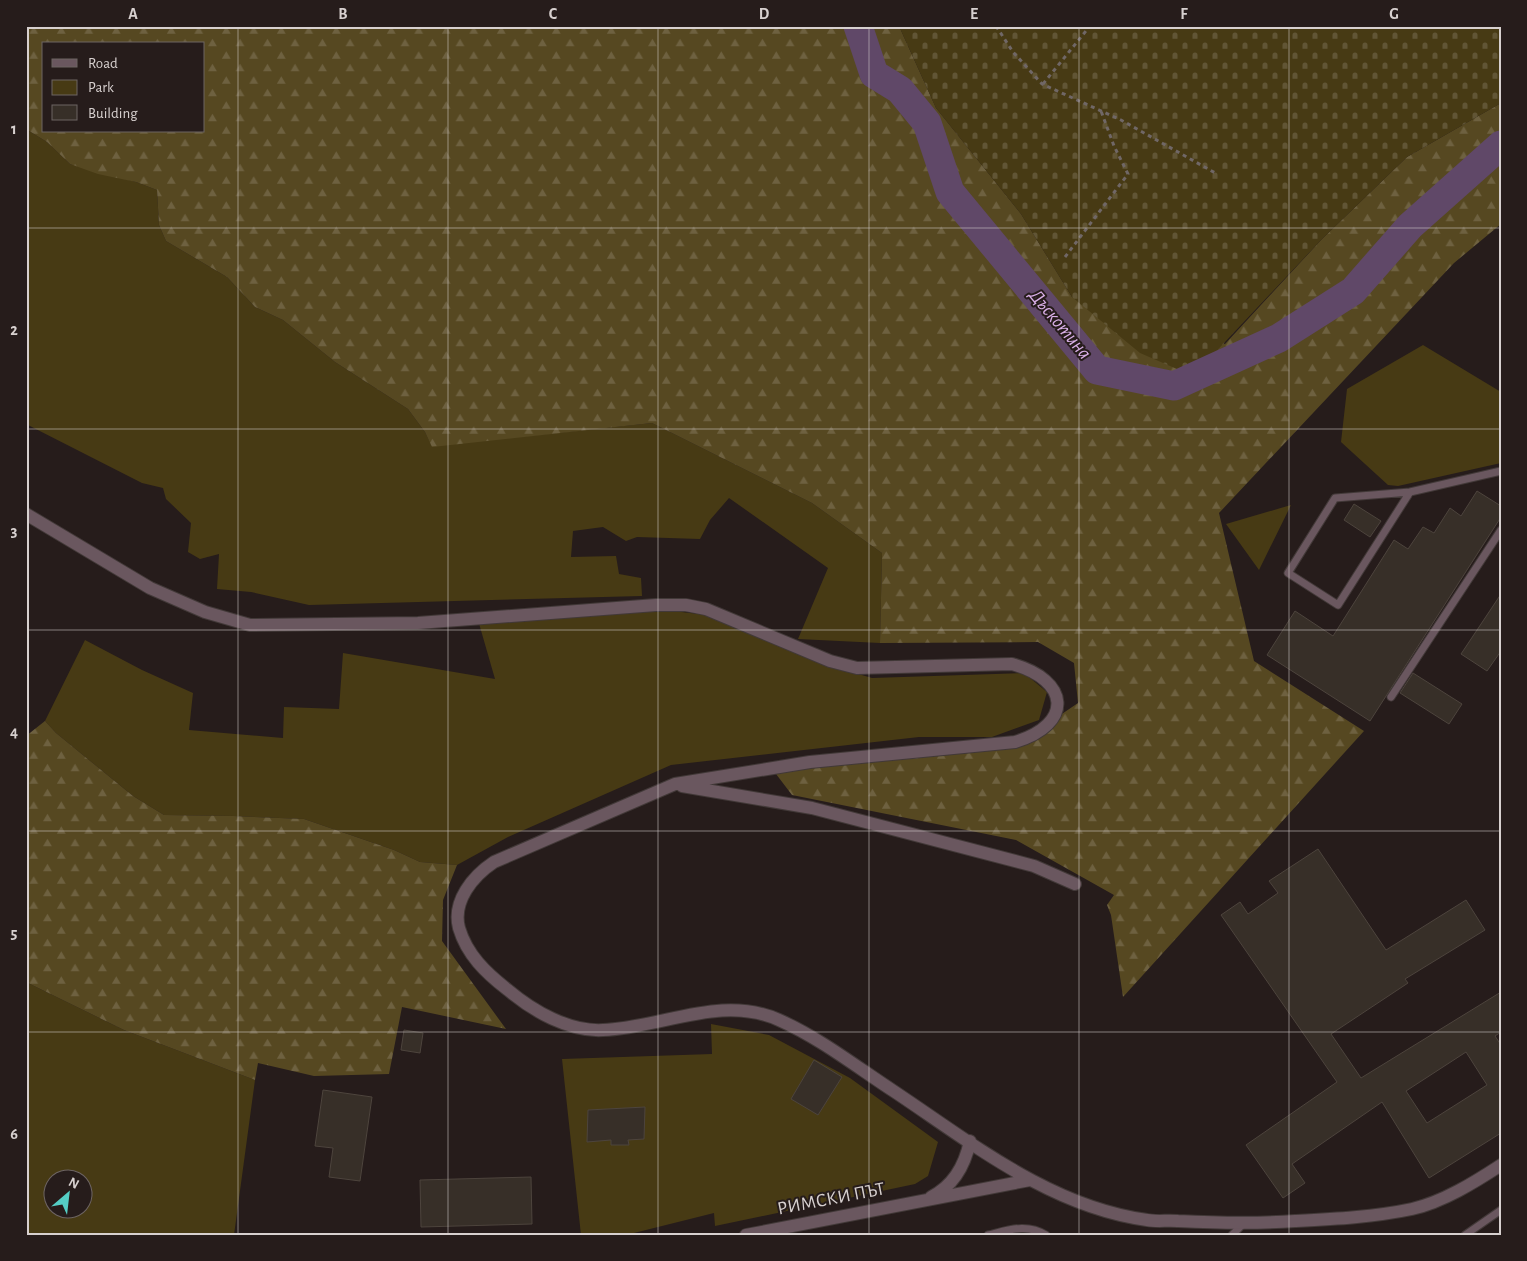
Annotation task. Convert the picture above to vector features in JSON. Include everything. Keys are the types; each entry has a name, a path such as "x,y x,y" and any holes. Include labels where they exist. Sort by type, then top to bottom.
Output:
{"street":[{"path":"26,514 150,588 206,612 250,625 418,623 656,605 686,605 706,609 830,660 857,668 1012,664 1030,669 1049,681 1056,695 1056,712 1048,725 1033,737 1015,742 810,762 675,784 494,862 476,874 463,896 457,920 464,945 486,972 519,999 553,1019 580,1028 602,1030 726,1009 753,1012 778,1020 816,1041 1030,1180 1072,1200 1131,1218 1150,1221 1243,1224 1337,1219 1414,1208 1471,1182 1501,1165"},
{"path":"675,784 812,808 1034,866 1075,884"},
{"name":"РИМСКИ ПЪТ","path":"924,1200 940,1191 954,1179 965,1160 970,1141"},
{"name":"РИМСКИ ПЪТ","path":"746,1235 1030,1180"}],"lane":[{"path":"1410,492 1338,605 1288,573 1335,498 1410,492 1501,471"},
{"path":"1390,697 1501,530"},
{"path":"1465,1235 1501,1210"},
{"path":"1232,1235 1243,1224"},
{"path":"988,1235 1025,1227 1036,1228 1046,1235"}],"path":[{"path":"996,26 1013,52 1042,84 1100,110 1217,174"},
{"path":"1042,84 1090,26"},
{"path":"1065,257 1128,174 1114,146 1100,110"}],"green space":[{"path":"26,26 899,26 936,108 1021,214 1072,297 1225,344 1322,239 1407,157 1501,103 1501,224 1454,263 1219,513 1254,661 1364,731 1123,997 1111,915 1107,905 1114,895 1016,840 792,795 773,770 1025,739 1078,703 1074,663 1038,642 880,643 882,553 812,503 652,423 432,447 425,432 408,409 335,362 283,320 255,307 227,277 166,241 159,225 157,190 136,182 98,174 70,164 47,142 26,129"},
{"path":"899,26 1501,26 1501,103 1407,157 1322,239 1193,376 1140,353 1072,297 1021,214 936,108"},
{"path":"26,129 47,142 70,164 136,182 157,190 159,225 166,241 227,277 255,307 283,320 335,362 408,409 425,432 432,446 652,423 812,503 882,553 880,643 798,639 828,568 729,498 710,520 700,539 637,537 626,541 603,527 573,531 571,557 616,556 619,574 641,578 642,596 309,605 251,592 217,589 219,554 200,559 188,552 191,523 166,499 163,488 142,483 26,424"},
{"path":"1423,345 1501,392 1501,463 1398,486 1388,485 1341,442 1347,389"},
{"path":"1291,505 1259,570 1226,524"},
{"path":"639,607 707,615 817,662 872,678 1024,673 1047,692 1039,720 992,737 919,737 671,765 508,837 457,865 420,862 394,850 304,819 164,815 133,796 56,733 45,721 85,640 142,670 193,693 189,730 283,738 284,707 339,709 343,653 495,679 478,620"},
{"path":"45,721 56,733 133,796 164,815 304,819 394,850 420,862 457,865 443,900 442,941 506,1029 402,1007 389,1074 314,1076 258,1063 255,1080 124,1030 26,982 26,736"},
{"path":"26,982 124,1030 255,1080 234,1235 26,1235"},
{"path":"711,1024 769,1035 850,1078 938,1142 928,1176 915,1184 715,1226 714,1213 626,1235 581,1235 562,1059 712,1054"}],"building":[{"path":"1477,491 1501,506 1501,517 1370,721 1267,655 1295,611 1333,636 1394,540 1408,549 1423,527 1434,533 1450,508 1461,516"},
{"path":"1354,504 1381,521 1370,537 1344,520"},
{"path":"1501,594 1501,651 1487,671 1461,654"},
{"path":"1413,673 1462,704 1449,724 1400,693"},
{"path":"1318,849 1386,950 1466,900 1485,930 1405,979 1408,983 1331,1034 1361,1078 1501,992 1501,1032 1495,1036 1501,1045 1501,1133 1429,1178 1382,1102 1292,1164 1305,1183 1283,1198 1246,1145 1337,1082 1221,915 1240,902 1248,914 1278,893 1269,881","holes":["1466,1052 1487,1085 1427,1123 1406,1091"]},
{"path":"404,1030 423,1033 420,1053 401,1050"},
{"path":"814,1060 842,1077 818,1115 791,1099"},
{"path":"323,1090 372,1097 360,1181 329,1177 333,1148 315,1146"},
{"path":"645,1107 644,1139 628,1140 629,1145 611,1145 611,1140 587,1142 588,1110"},
{"path":"531,1177 532,1224 421,1227 420,1180"}],"waterway":[{"name":"Дъскотина","path":"858,26 874,74 900,90 927,123 950,192 1097,370 1174,386 1279,338 1353,291 1410,226 1501,145"}]}
